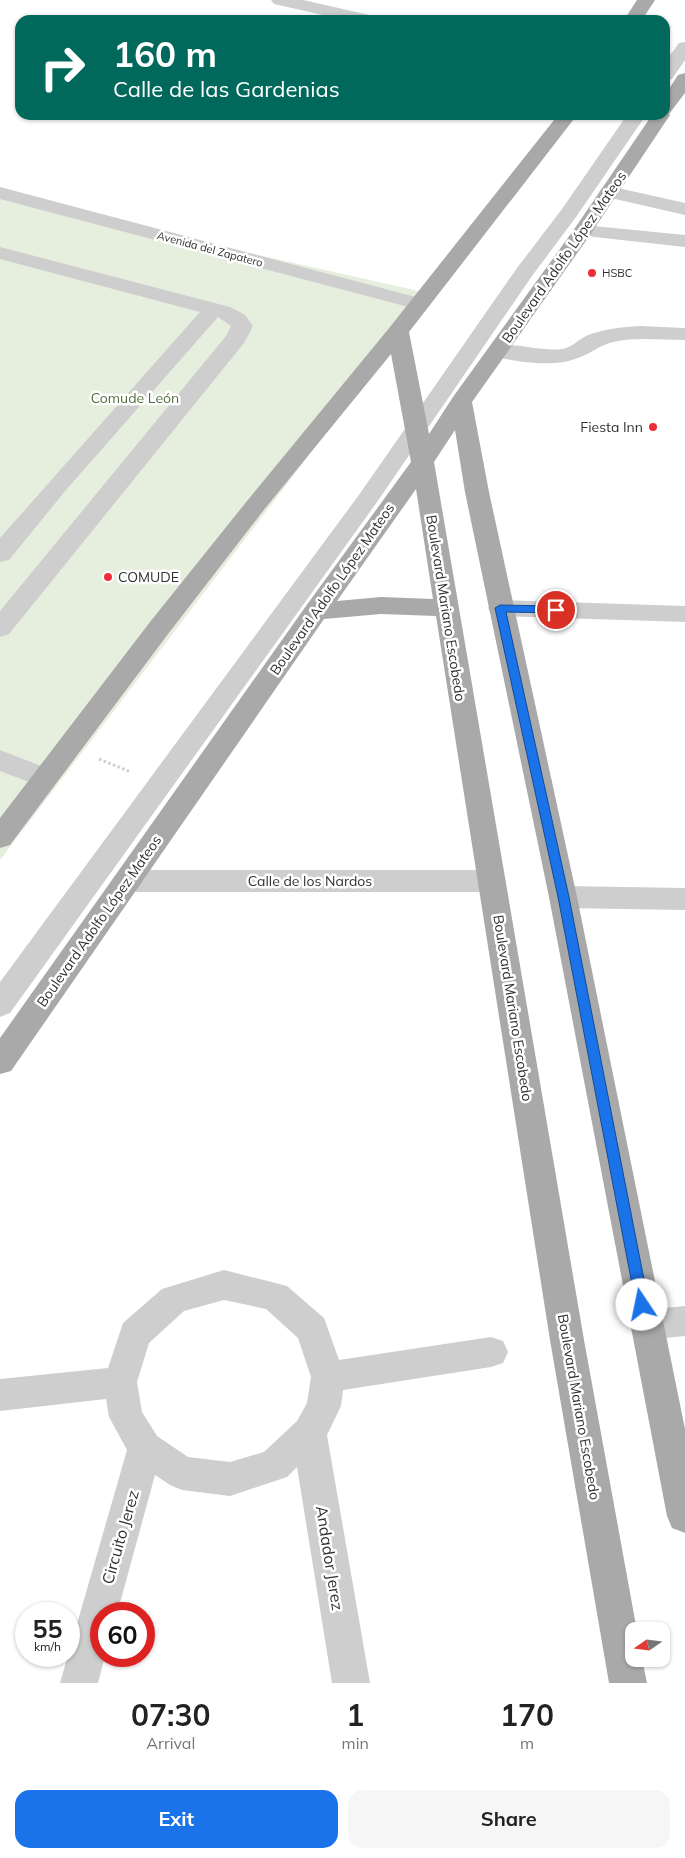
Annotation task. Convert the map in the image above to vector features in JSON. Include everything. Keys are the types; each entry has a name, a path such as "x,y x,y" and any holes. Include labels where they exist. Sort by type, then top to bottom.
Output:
{"main road":[{"path":"637,15 646,0"},
{"path":"670,102 685,79"},
{"path":"0,838 159,628 255,506 398,332 564,120"},
{"name":"Boulevard Adolfo López Mateos","path":"0,1062 315,612 422,463 461,402 610,192 658,120"},
{"name":"Boulevard Mariano Escobedo","path":"398,332 406,362 417,426 567,1340 628,1683"},
{"path":"461,402 500,608 564,897 646,1325 685,1516"},
{"path":"315,612 386,604 415,604 446,609"}],"street":[{"path":"280,0 346,15"},
{"path":"670,68 685,47"},
{"path":"0,1005 369,497 524,272 569,213 634,120"},
{"path":"610,192 685,209"},
{"name":"Avenida del Zapatero","path":"0,193 420,304"},
{"path":"582,232 685,241"},
{"path":"0,253 214,309 241,321 242,326 241,331 0,628"},
{"path":"0,554 58,484 214,309"},
{"path":"499,351 559,356 568,355 596,340 613,336 645,333 685,334"},
{"path":"500,608 685,614"},
{"path":"0,760 45,778"},
{"name":"Calle de los Nardos","path":"128,881 492,881"},
{"path":"564,897 685,899"},
{"path":"224,1286 275,1296 312,1329 328,1376 324,1406 310,1433 275,1464 230,1479 182,1473 145,1448 126,1417 120,1382 136,1334 174,1299 224,1286"},
{"path":"646,1325 685,1321"},
{"path":"328,1376 491,1352"},
{"path":"0,1395 120,1382"},
{"name":"Andador Jerez","path":"310,1433 351,1683"},
{"name":"Circuito Jerez","path":"79,1683 145,1448"}],"path":[{"path":"68,748 160,784"}],"green space":[{"name":"COMUDE","path":"0,197 432,294 0,860"}],"place":[{"name":"HSBC","path":"592,273"},
{"name":"Fiesta Inn","path":"653,427"},
{"name":"COMUDE","path":"108,577"}],"route":[{"path":"556,610 500,608 564,897 642,1305"}],"park label":[{"name":"Comude León","path":"135,398"}]}
